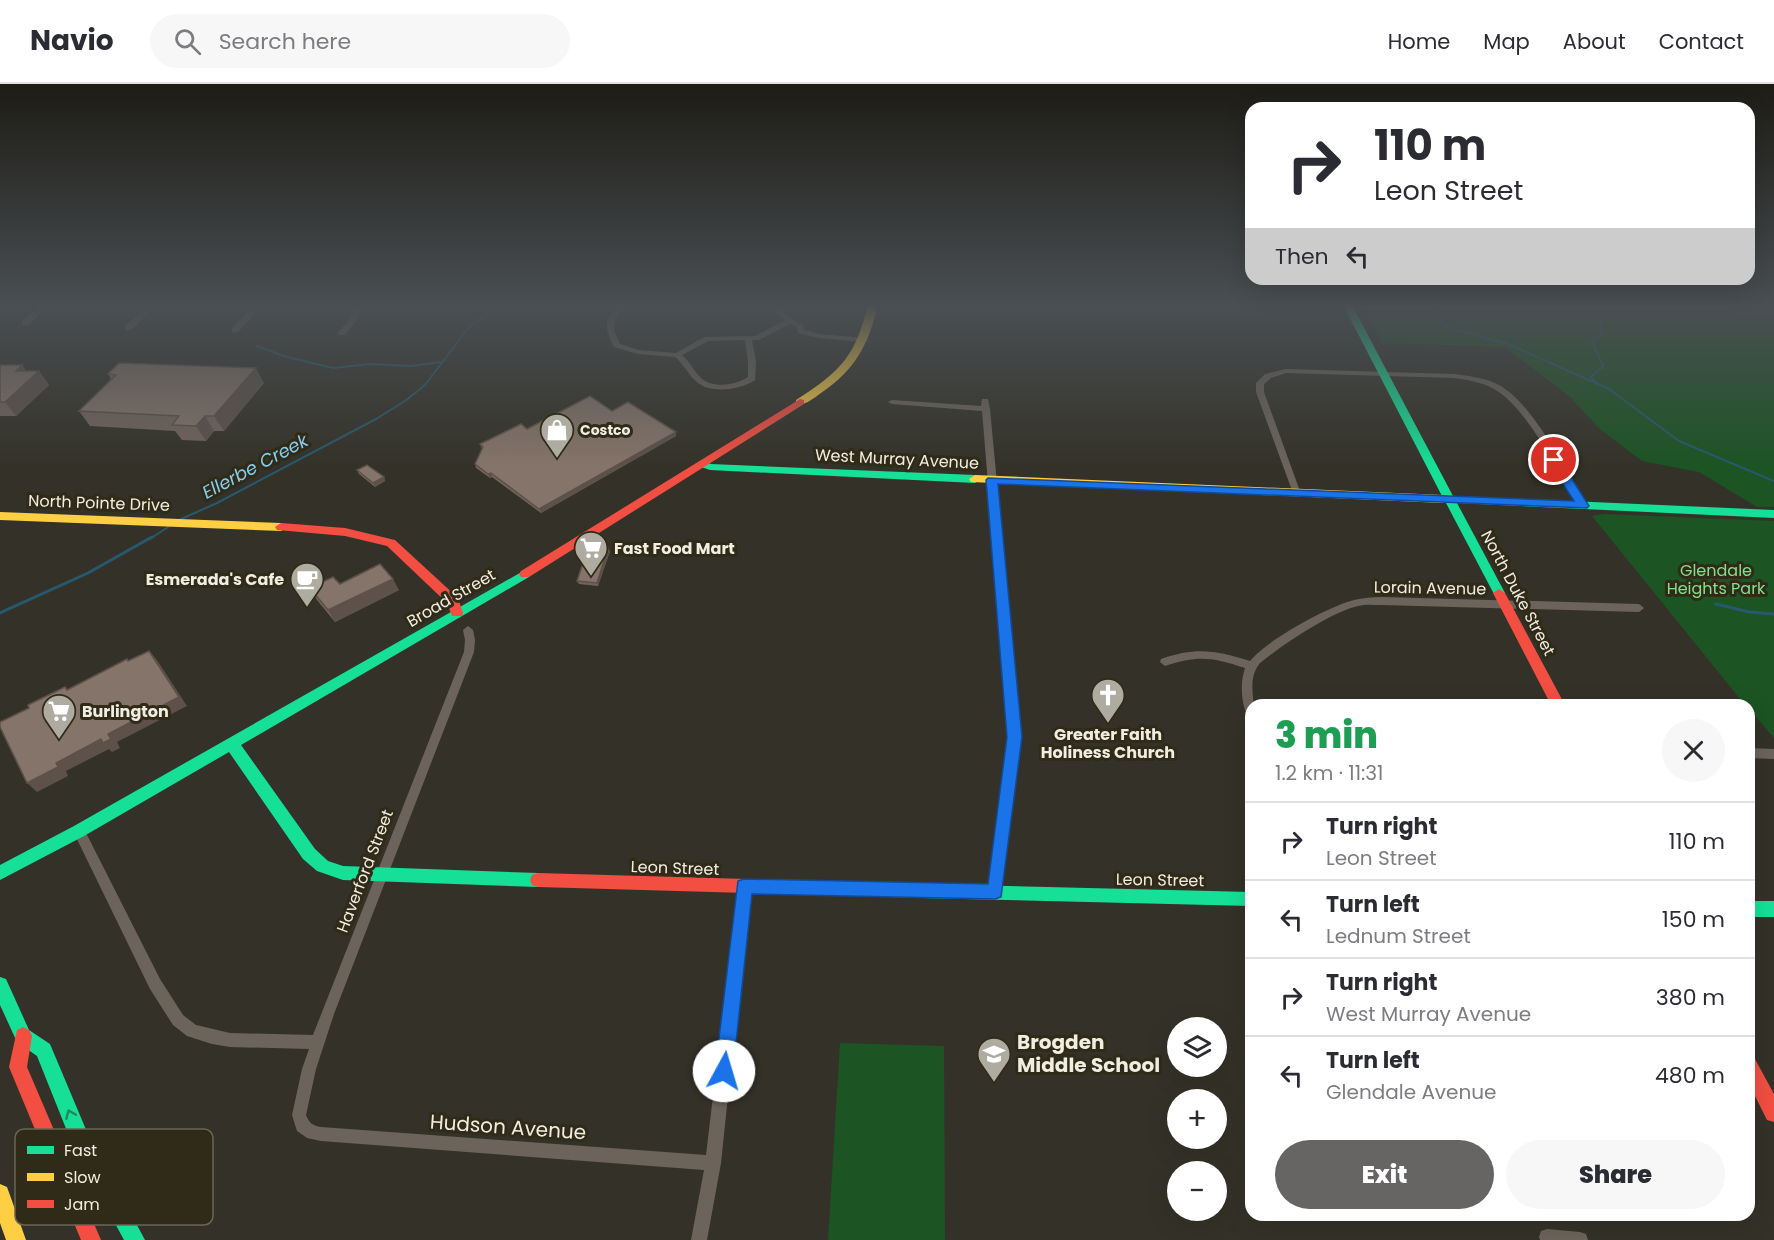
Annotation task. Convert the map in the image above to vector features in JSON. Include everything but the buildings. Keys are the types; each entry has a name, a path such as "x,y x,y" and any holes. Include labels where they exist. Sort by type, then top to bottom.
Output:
{"main road":[{"name":"Broad Street","path":"0,873 232,744 527,573 835,378 855,359"},
{"name":"North Duke Street","path":"1375,359 1555,699"},
{"name":"West Murray Avenue","path":"702,464 710,467 1774,514"},
{"name":"North Pointe Drive","path":"0,516 324,528 375,540 457,613"},
{"name":"Leon Street","path":"232,744 309,854 323,866 343,873 1245,899"},
{"path":"1755,909 1774,909"},
{"path":"0,985 23,1036 44,1050 76,1129"},
{"path":"23,1036 18,1067 44,1129"},
{"path":"1755,1077 1774,1113"},
{"path":"0,1194 16,1240"},
{"path":"85,1225 91,1240"},
{"path":"126,1225 135,1240"}],"street":[{"path":"683,359 701,382 708,385 747,383 752,378 752,359"},
{"path":"1297,494 1260,392 1262,380 1279,372 1383,374 1467,378 1491,384 1505,392 1518,405 1583,506"},
{"path":"892,402 986,405 1015,737 995,892"},
{"name":"Lorain Avenue","path":"1251,666 1284,641 1341,608 1358,603 1382,601 1639,608"},
{"name":"Haverford Street","path":"302,1126 299,1115 317,1042 469,652 468,630"},
{"path":"1165,662 1200,653 1222,655 1251,666 1248,699"},
{"path":"1755,753 1774,754"},
{"path":"79,831 155,984 178,1020 192,1031 230,1040 317,1042"},
{"path":"699,1240 713,1162 744,886"},
{"name":"Hudson Avenue","path":"302,1126 321,1134 713,1162"},
{"path":"1547,1237 1580,1240"}],"green space":[{"path":"1521,359 1774,359 1774,507 1757,507 1699,472 1642,461 1600,429 1570,397"},
{"name":"Glendale Heights Park","path":"1604,514 1774,521 1774,738 1755,716 1755,699 1740,699 1592,516"},
{"path":"840,1043 944,1046 945,1240 828,1240"}],"waterway":[{"path":"295,359 333,368 370,364 411,366 441,362"},
{"name":"Ellerbe Creek","path":"179,520 217,503 376,419 425,385 445,359"},
{"name":"Ellerbe Creek","path":"1542,359 1609,389 1679,441 1774,481"},
{"path":"1596,382 1591,377 1603,366 1600,359"},
{"name":"Ellerbe Creek","path":"150,539 171,525"},
{"name":"Ellerbe Creek","path":"0,613 88,573 152,537"},
{"path":"1716,604 1749,612 1774,614"}],"traffic: fast":[{"path":"1375,359 1499,593"},
{"path":"702,464 710,467 975,479"},
{"path":"1443,499 1774,514"},
{"path":"0,873 79,831 525,574"},
{"path":"232,744 309,854 323,866 343,873 538,880"},
{"path":"921,891 1245,899"},
{"path":"1755,909 1774,909"},
{"path":"0,985 23,1036 44,1050 76,1129"},
{"path":"127,1225 135,1240"}],"traffic: slow":[{"path":"800,402 840,373 852,359"},
{"path":"975,479 1443,499"},
{"path":"0,516 281,527"},
{"path":"0,1194 16,1240"}],"traffic: jam":[{"path":"525,574 800,402"},
{"path":"281,527 345,532 391,543 453,601 457,613"},
{"path":"1499,593 1555,699"},
{"path":"538,880 921,891"},
{"path":"23,1036 18,1067 44,1129"},
{"path":"1755,1077 1774,1113"},
{"path":"85,1225 91,1240"}],"place":[{"name":"Costco","path":"557,459"},
{"name":"Fast Food Mart","path":"591,577"},
{"name":"Esmerada's Cafe","path":"307,608"},
{"name":"Greater Faith Holiness Church","path":"1108,724"},
{"name":"Burlington","path":"59,740"},
{"name":"Brogden Middle School","path":"994,1083"}],"route":[{"path":"724,1071 744,886 995,892 1015,737 992,480 1583,506 1554,460"}]}
